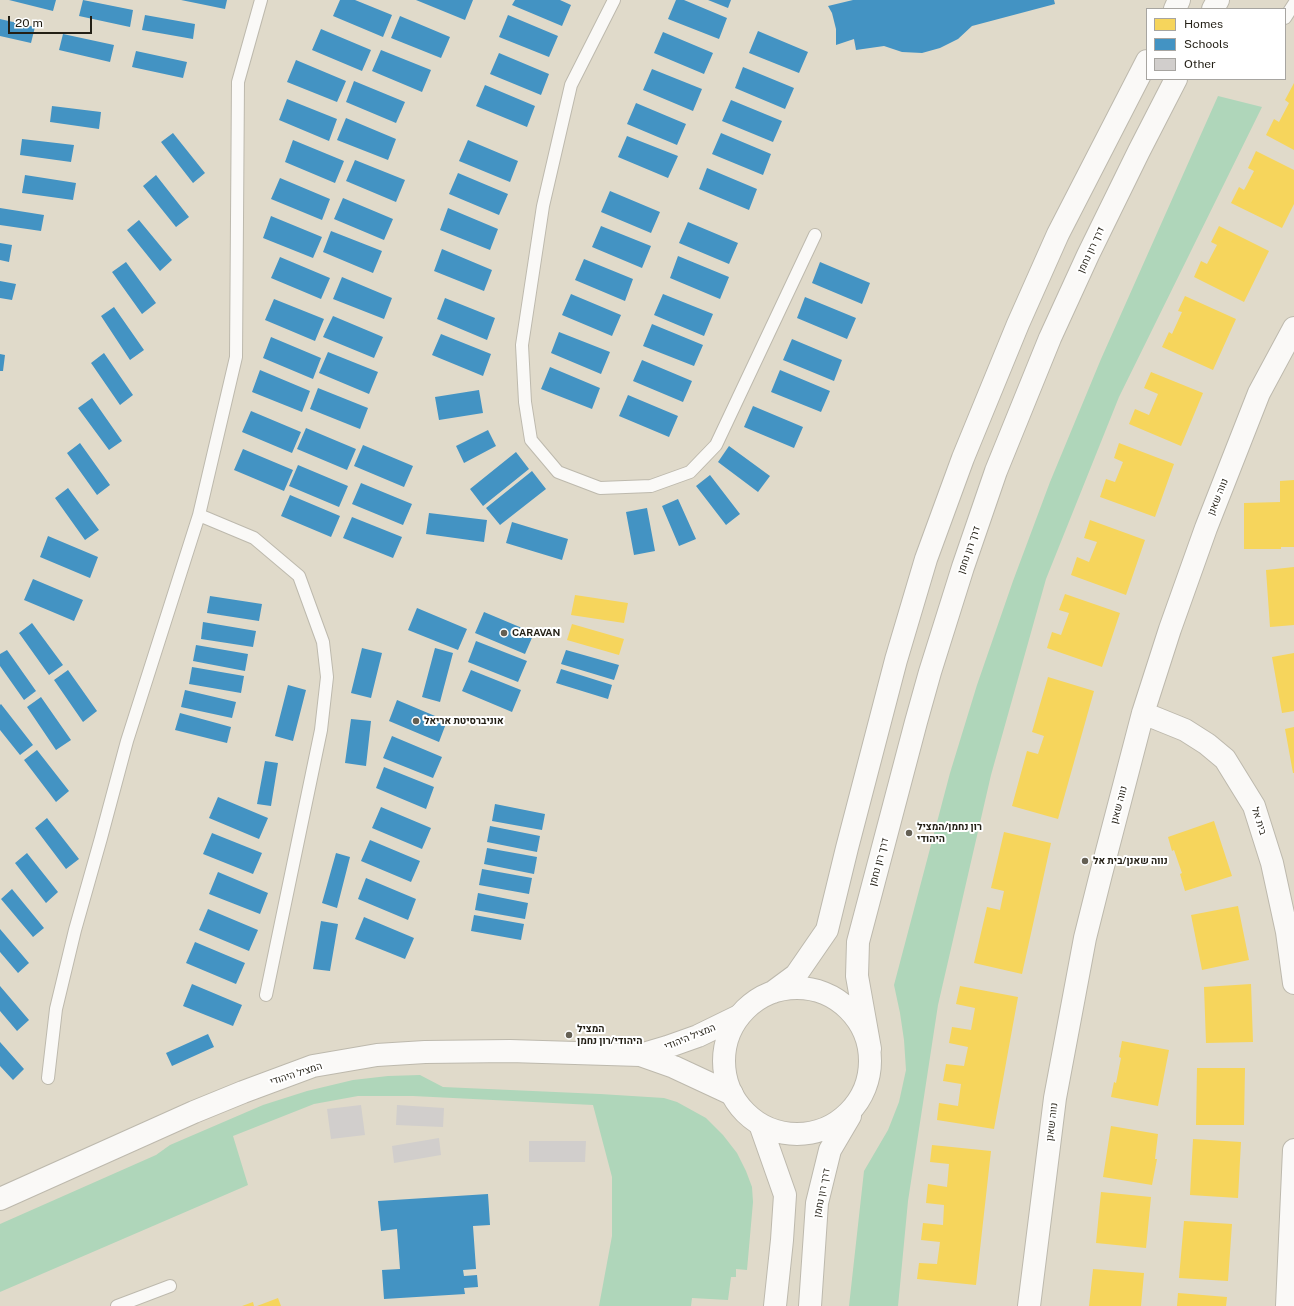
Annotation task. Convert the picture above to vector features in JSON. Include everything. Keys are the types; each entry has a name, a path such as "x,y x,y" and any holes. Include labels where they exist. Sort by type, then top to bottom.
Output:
{"main road":[{"path":"773,992 794,987 815,989 835,998 851,1011 864,1029 870,1049 870,1070 865,1090 852,1111 832,1126 808,1134 783,1133 760,1124 744,1111 732,1094 725,1075 724,1054 729,1034 739,1016 754,1001 773,992 796,975 827,930 848,841 896,660 926,560 958,473 1018,324 1058,234 1146,63"},
{"name":"דרך רון נחמן","path":"870,1049 857,976 858,942 924,694 962,567 996,471 1050,338 1088,255 1175,80"},
{"name":"נווה שאנן","path":"1030,1306 1056,1090 1085,938 1143,713 1206,528 1260,393 1294,328"},
{"name":"בית אל","path":"1143,713 1185,730 1207,744 1225,759 1254,806 1272,863 1286,924 1294,983"},
{"name":"המציל היהודי","path":"640,1055 698,1036 739,1016"},
{"name":"המציל היהודי","path":"0,1199 194,1112 243,1092 313,1066 377,1055 425,1052 510,1051 640,1055 674,1067 732,1094"},
{"name":"דרך רון נחמן","path":"810,1306 818,1204 830,1150 865,1090"},
{"path":"760,1124 785,1195 775,1306"},
{"path":"1287,1306 1294,1150"}],"lane":[{"path":"48,1078 56,1009 75,930 127,742 199,515 236,357 238,82 261,0"},
{"path":"614,0 571,85 543,206 522,345 525,402 531,440 558,472 600,488 651,486 690,472 716,445 815,235"},
{"path":"1286,16 1294,4"},
{"path":"199,515 254,538 299,576 323,642 327,677 321,730 266,995"},
{"path":"117,1306 170,1286"}],"green space":[{"path":"1218,96 1262,107 1119,397 1046,579 991,775 938,1005 908,1201 898,1306 849,1306 864,1171 888,1130 899,1102 906,1070 904,1040 894,985 950,773 977,685 1013,581 1050,482 1101,359"},
{"path":"420,1075 443,1087 664,1098 677,1102 706,1118 723,1135 737,1153 752,1187 753,1202 747,1270 736,1269 736,1277 731,1277 728,1300 692,1298 691,1306 599,1306 612,1236 612,1177 593,1105 413,1096 358,1096 314,1104 233,1136 248,1185 0,1292 0,1224 156,1155 170,1145 263,1105 307,1091 353,1080 388,1076"}],"building: Homes":[{"path":"1294,83 1294,150 1266,135 1274,119 1279,122 1289,103 1285,100"},
{"path":"1256,151 1294,170 1294,204 1282,228 1231,203 1239,187 1244,190 1254,171 1248,168"},
{"path":"1219,226 1269,251 1244,302 1194,277 1201,261 1207,264 1217,245 1211,242"},
{"path":"1185,296 1236,319 1213,370 1162,347 1169,332 1172,334 1182,312 1178,311"},
{"path":"1151,372 1203,393 1181,446 1129,424 1135,409 1149,415 1158,394 1144,388"},
{"path":"1119,443 1174,464 1155,517 1100,497 1106,479 1115,482 1123,462 1114,458"},
{"path":"1294,480 1294,547 1281,547 1281,549 1244,549 1244,503 1280,502 1280,481"},
{"path":"1090,520 1145,540 1126,595 1071,575 1077,557 1089,562 1097,542 1084,538"},
{"path":"1294,567 1294,625 1270,627 1266,570"},
{"path":"1065,594 1120,613 1102,667 1047,648 1052,632 1061,635 1069,613 1059,610"},
{"path":"575,595 628,603 624,623 571,615"},
{"path":"572,624 624,639 619,655 567,640"},
{"path":"1294,653 1294,711 1282,713 1272,657"},
{"path":"1048,677 1094,691 1058,819 1012,806 1027,751 1038,754 1044,736 1032,732"},
{"path":"1294,727 1294,773 1293,773 1285,729"},
{"path":"1214,821 1232,876 1185,891 1180,874 1182,873 1174,850 1172,851 1168,837"},
{"path":"1004,832 1051,843 1022,974 974,963 987,907 1000,910 1004,891 991,888"},
{"path":"1238,906 1249,960 1202,970 1191,915"},
{"path":"1251,984 1253,1042 1206,1043 1204,987"},
{"path":"960,986 1018,997 994,1129 937,1120 939,1103 958,1106 961,1084 943,1081 946,1064 964,1066 968,1047 949,1043 952,1027 971,1030 975,1008 956,1004"},
{"path":"1122,1041 1169,1050 1158,1106 1111,1097 1114,1082 1116,1083 1121,1058 1119,1057"},
{"path":"1197,1068 1245,1068 1244,1125 1196,1125"},
{"path":"1111,1126 1158,1134 1155,1159 1157,1159 1152,1185 1103,1177"},
{"path":"1193,1139 1241,1142 1238,1198 1190,1195"},
{"path":"932,1145 991,1151 976,1285 917,1279 919,1263 937,1264 940,1242 921,1240 923,1223 943,1225 944,1205 926,1203 928,1184 947,1187 949,1164 930,1162"},
{"path":"1101,1192 1151,1197 1146,1248 1096,1243"},
{"path":"1184,1221 1232,1224 1228,1281 1179,1278"},
{"path":"1093,1269 1144,1273 1141,1306 1089,1306"},
{"path":"1178,1293 1227,1297 1226,1306 1177,1306"},
{"path":"278,1298 281,1306 257,1306"},
{"path":"253,1302 254,1306 242,1306"}],"building: Schools":[{"path":"9,0 56,0 53,11"},
{"path":"83,0 133,10 130,27 79,16"},
{"path":"181,0 227,0 225,9"},
{"path":"340,0 355,0 392,15 383,37 333,16"},
{"path":"416,0 473,0 465,20"},
{"path":"515,0 560,0 571,5 562,26 512,5"},
{"path":"676,0 684,0 727,18 719,39 668,19"},
{"path":"708,0 731,0 728,8"},
{"path":"853,0 1054,0 1055,4 972,26 958,39 940,48 922,53 902,52 884,46 856,50 854,39 836,45 836,29 832,13 828,6"},
{"path":"145,15 195,24 193,39 142,30"},
{"path":"508,15 558,36 549,57 499,37"},
{"path":"400,16 450,37 441,58 391,38"},
{"path":"0,19 35,27 31,43 0,36"},
{"path":"321,29 371,50 362,71 312,50"},
{"path":"758,31 808,52 799,73 749,53"},
{"path":"663,32 713,53 704,74 654,53"},
{"path":"63,34 114,45 110,62 59,50"},
{"path":"381,50 431,70 422,92 372,71"},
{"path":"136,51 187,62 183,78 132,67"},
{"path":"499,53 549,74 541,95 490,74"},
{"path":"296,60 346,81 337,102 287,82"},
{"path":"743,67 794,88 785,109 735,88"},
{"path":"652,69 702,89 693,111 643,90"},
{"path":"354,81 405,102 396,123 346,102"},
{"path":"485,85 535,106 527,127 476,106"},
{"path":"287,99 337,119 329,141 279,120"},
{"path":"731,100 782,121 773,142 722,121"},
{"path":"636,103 686,124 677,145 627,124"},
{"path":"52,106 101,112 99,129 50,122"},
{"path":"346,118 396,139 388,160 337,140"},
{"path":"173,133 205,173 193,183 161,142"},
{"path":"721,133 771,154 763,175 712,154"},
{"path":"627,136 678,156 668,178 618,157"},
{"path":"22,139 74,145 71,162 20,155"},
{"path":"293,140 344,161 335,183 285,162"},
{"path":"468,140 518,161 510,182 459,161"},
{"path":"355,160 405,180 396,202 346,181"},
{"path":"707,168 757,189 749,210 699,189"},
{"path":"458,173 508,194 499,215 449,194"},
{"path":"25,175 76,183 73,200 22,193"},
{"path":"156,175 189,217 176,227 143,186"},
{"path":"280,178 330,199 322,220 271,199"},
{"path":"610,191 660,212 651,233 601,212"},
{"path":"343,198 393,219 384,240 334,219"},
{"path":"0,208 44,215 41,231 0,225"},
{"path":"448,208 498,229 490,250 440,230"},
{"path":"271,216 322,237 313,258 263,238"},
{"path":"139,220 172,260 160,271 127,230"},
{"path":"688,222 738,243 729,264 679,243"},
{"path":"601,226 651,246 642,268 592,247"},
{"path":"331,231 382,251 373,273 323,252"},
{"path":"0,243 12,245 9,262 0,260"},
{"path":"442,249 492,270 484,291 434,271"},
{"path":"678,256 729,277 720,299 670,278"},
{"path":"280,257 330,278 321,299 271,278"},
{"path":"584,259 633,279 625,301 575,280"},
{"path":"126,262 156,303 142,314 112,272"},
{"path":"820,262 870,283 862,304 812,283"},
{"path":"342,277 392,298 384,319 333,299"},
{"path":"0,281 16,284 12,300 0,298"},
{"path":"571,294 621,315 612,336 562,315"},
{"path":"663,294 713,314 704,336 654,315"},
{"path":"805,297 856,318 847,339 797,318"},
{"path":"445,298 495,318 487,340 437,319"},
{"path":"274,299 324,319 315,341 265,320"},
{"path":"114,307 144,350 130,360 101,316"},
{"path":"333,316 383,337 374,358 323,337"},
{"path":"652,324 703,345 694,366 643,346"},
{"path":"559,332 610,352 601,374 551,353"},
{"path":"441,334 491,354 483,376 432,355"},
{"path":"271,337 321,358 313,379 263,358"},
{"path":"792,339 842,360 834,381 783,360"},
{"path":"328,352 378,372 369,394 319,373"},
{"path":"104,353 133,395 120,405 91,363"},
{"path":"0,354 5,355 3,371 0,371"},
{"path":"642,360 692,381 683,402 633,381"},
{"path":"550,367 600,388 592,409 541,389"},
{"path":"260,370 310,391 302,412 252,392"},
{"path":"780,370 830,391 821,412 771,392"},
{"path":"318,388 368,408 360,429 310,409"},
{"path":"479,390 483,413 439,420 435,397"},
{"path":"628,395 678,416 669,437 619,416"},
{"path":"92,398 122,441 109,450 78,408"},
{"path":"753,406 803,427 794,448 744,427"},
{"path":"251,411 301,432 292,453 242,432"},
{"path":"306,428 356,449 347,470 297,449"},
{"path":"488,430 496,446 464,463 456,446"},
{"path":"80,443 110,485 97,495 67,453"},
{"path":"363,445 413,466 404,487 354,466"},
{"path":"729,446 770,476 758,492 718,462"},
{"path":"243,449 293,470 284,491 234,470"},
{"path":"516,452 529,469 483,506 470,489"},
{"path":"298,465 348,486 339,507 289,486"},
{"path":"532,471 546,489 500,525 486,508"},
{"path":"710,475 740,514 726,525 696,486"},
{"path":"361,483 412,504 403,525 352,504"},
{"path":"68,488 99,530 85,540 55,498"},
{"path":"290,495 340,516 331,537 281,516"},
{"path":"678,499 696,539 679,546 662,506"},
{"path":"647,508 655,551 634,555 626,512"},
{"path":"429,513 487,520 484,542 426,534"},
{"path":"352,517 402,537 393,558 343,538"},
{"path":"512,522 568,539 562,560 506,543"},
{"path":"48,536 98,557 90,578 40,557"},
{"path":"33,579 83,600 74,621 24,600"},
{"path":"210,596 262,604 259,621 207,613"},
{"path":"417,608 467,629 458,650 408,630"},
{"name":"CARAVAN","path":"484,612 534,633 525,654 475,633"},
{"path":"203,622 256,631 253,647 201,639"},
{"path":"32,623 63,665 49,675 19,633"},
{"path":"476,641 527,661 518,682 468,662"},
{"path":"196,645 248,654 245,671 193,661"},
{"path":"362,648 382,653 371,698 351,693"},
{"path":"435,648 453,653 440,702 422,697"},
{"path":"7,650 36,691 24,700 0,666 0,654"},
{"path":"566,650 619,665 614,680 561,664"},
{"path":"192,667 244,676 241,693 189,684"},
{"path":"561,669 612,685 608,699 556,683"},
{"path":"68,670 97,711 83,722 54,680"},
{"path":"471,670 521,690 512,712 462,691"},
{"path":"288,685 306,690 293,741 275,736"},
{"path":"185,690 236,702 232,718 181,707"},
{"path":"41,697 71,740 56,750 27,707"},
{"path":"397,700 447,721 439,742 389,721"},
{"path":"1,704 33,745 20,755 0,730"},
{"path":"180,713 231,727 227,743 175,730"},
{"path":"351,719 371,721 366,766 345,763"},
{"path":"392,736 442,757 433,778 383,758"},
{"path":"37,750 69,791 56,802 24,760"},
{"path":"265,761 278,763 271,806 257,804"},
{"path":"384,767 434,787 426,809 376,788"},
{"path":"218,797 268,818 259,839 209,818"},
{"path":"495,804 545,814 542,830 492,821"},
{"path":"381,807 431,828 422,849 372,828"},
{"path":"47,818 79,859 66,869 35,828"},
{"path":"490,826 540,836 537,852 487,842"},
{"path":"212,833 262,853 253,874 203,854"},
{"path":"370,840 420,861 411,882 361,861"},
{"path":"487,848 537,857 534,874 484,864"},
{"path":"27,853 58,892 46,903 15,863"},
{"path":"336,853 350,857 337,908 322,903"},
{"path":"482,869 532,878 529,894 479,885"},
{"path":"218,872 268,893 260,914 209,894"},
{"path":"366,878 416,899 408,920 358,899"},
{"path":"12,889 44,928 33,937 1,899"},
{"path":"478,893 528,903 525,919 475,910"},
{"path":"208,909 258,930 249,951 199,930"},
{"path":"474,915 524,924 521,940 471,931"},
{"path":"364,917 414,938 405,959 355,939"},
{"path":"321,921 338,924 330,971 313,969"},
{"path":"0,929 29,963 18,973 0,952"},
{"path":"195,942 245,963 236,984 186,963"},
{"path":"192,984 242,1005 233,1026 183,1006"},
{"path":"0,986 29,1020 17,1031 0,1011"},
{"path":"208,1034 214,1047 172,1066 166,1053"},
{"path":"0,1042 24,1069 13,1080 0,1066"},
{"path":"488,1194 490,1225 473,1226 476,1269 463,1270 464,1276 477,1275 478,1287 464,1288 465,1294 384,1299 382,1270 400,1269 397,1229 381,1231 378,1201"}],"building: Other":[{"path":"361,1105 365,1135 331,1139 327,1109"},
{"path":"397,1105 444,1108 443,1127 396,1125"},
{"path":"439,1138 441,1155 394,1163 392,1146"},
{"path":"529,1141 586,1141 585,1162 529,1162"}],"place":[{"name":"CARAVAN","path":"504,633"},
{"name":"אוניברסיטת אריאל","path":"416,721"},
{"name":"רון נחמן/המציל היהודי","path":"909,833"},
{"name":"נווה שאנן/בית אל","path":"1085,861"},
{"name":"המציל היהודי/רון נחמן","path":"569,1035"}]}
